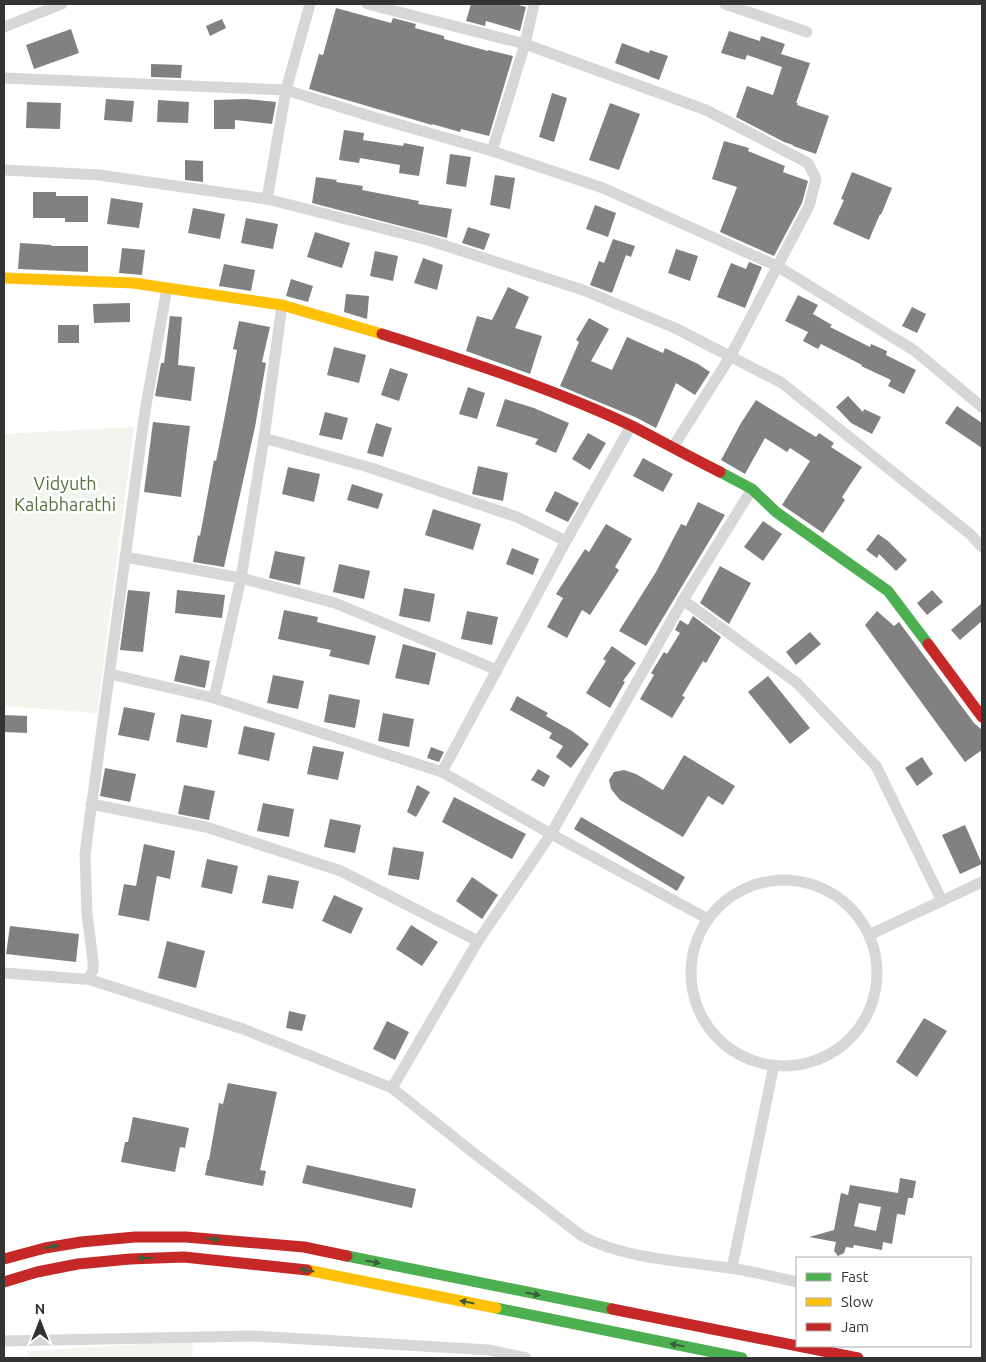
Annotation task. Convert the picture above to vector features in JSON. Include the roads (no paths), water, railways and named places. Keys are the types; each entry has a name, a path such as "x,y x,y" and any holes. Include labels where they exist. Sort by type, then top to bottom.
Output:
{"main road":[{"path":"4,278 134,283 282,305 345,322 464,360 540,387 631,426 752,489 776,512 888,591 982,717"},
{"path":"4,1259 45,1248 81,1242 135,1237 186,1237 304,1248 796,1346"},
{"path":"4,1282 37,1272 78,1264 130,1259 184,1257 289,1268 742,1358"},
{"path":"803,1347 858,1358"}],"street":[{"path":"4,27 58,4"},
{"path":"267,199 286,90 310,4"},
{"path":"367,4 525,44 706,110 808,163 816,179 809,206 730,356 673,448"},
{"path":"492,151 525,44 534,4"},
{"path":"725,4 807,32"},
{"path":"4,78 286,90 492,151 602,188 777,266 915,351 982,407"},
{"path":"4,170 99,175 267,199 428,240 583,290 675,328 782,384 970,534 982,547"},
{"path":"88,978 93,970 93,961 87,914 85,854 145,411 167,288"},
{"path":"214,698 241,578 264,438 282,305"},
{"path":"442,772 566,541 631,426"},
{"path":"264,438 368,467 517,517 566,541"},
{"path":"392,1088 478,941 551,834 683,600 752,489"},
{"path":"125,557 241,578 335,604 497,670"},
{"path":"683,600 797,683 876,766 942,901"},
{"path":"110,674 214,698 442,772 551,834 708,919"},
{"path":"91,804 206,826 341,871 478,941"},
{"path":"779,881 793,881 820,888 838,898 854,912 868,935 873,948 877,976 872,1003 859,1027 840,1047 815,1060 795,1065 774,1065 748,1058 724,1044 706,1023 694,998 691,971 696,944 708,919 728,900 752,886 779,881"},
{"path":"868,935 982,882"},
{"path":"4,973 88,978 243,1029 392,1088 513,1183 595,1244 643,1256 732,1268 796,1282"},
{"path":"732,1268 774,1065"},
{"path":"4,1341 254,1336 489,1350 526,1358"}],"park label":[{"name":"Vidyuth Kalabharathi","path":"65,494"}]}
